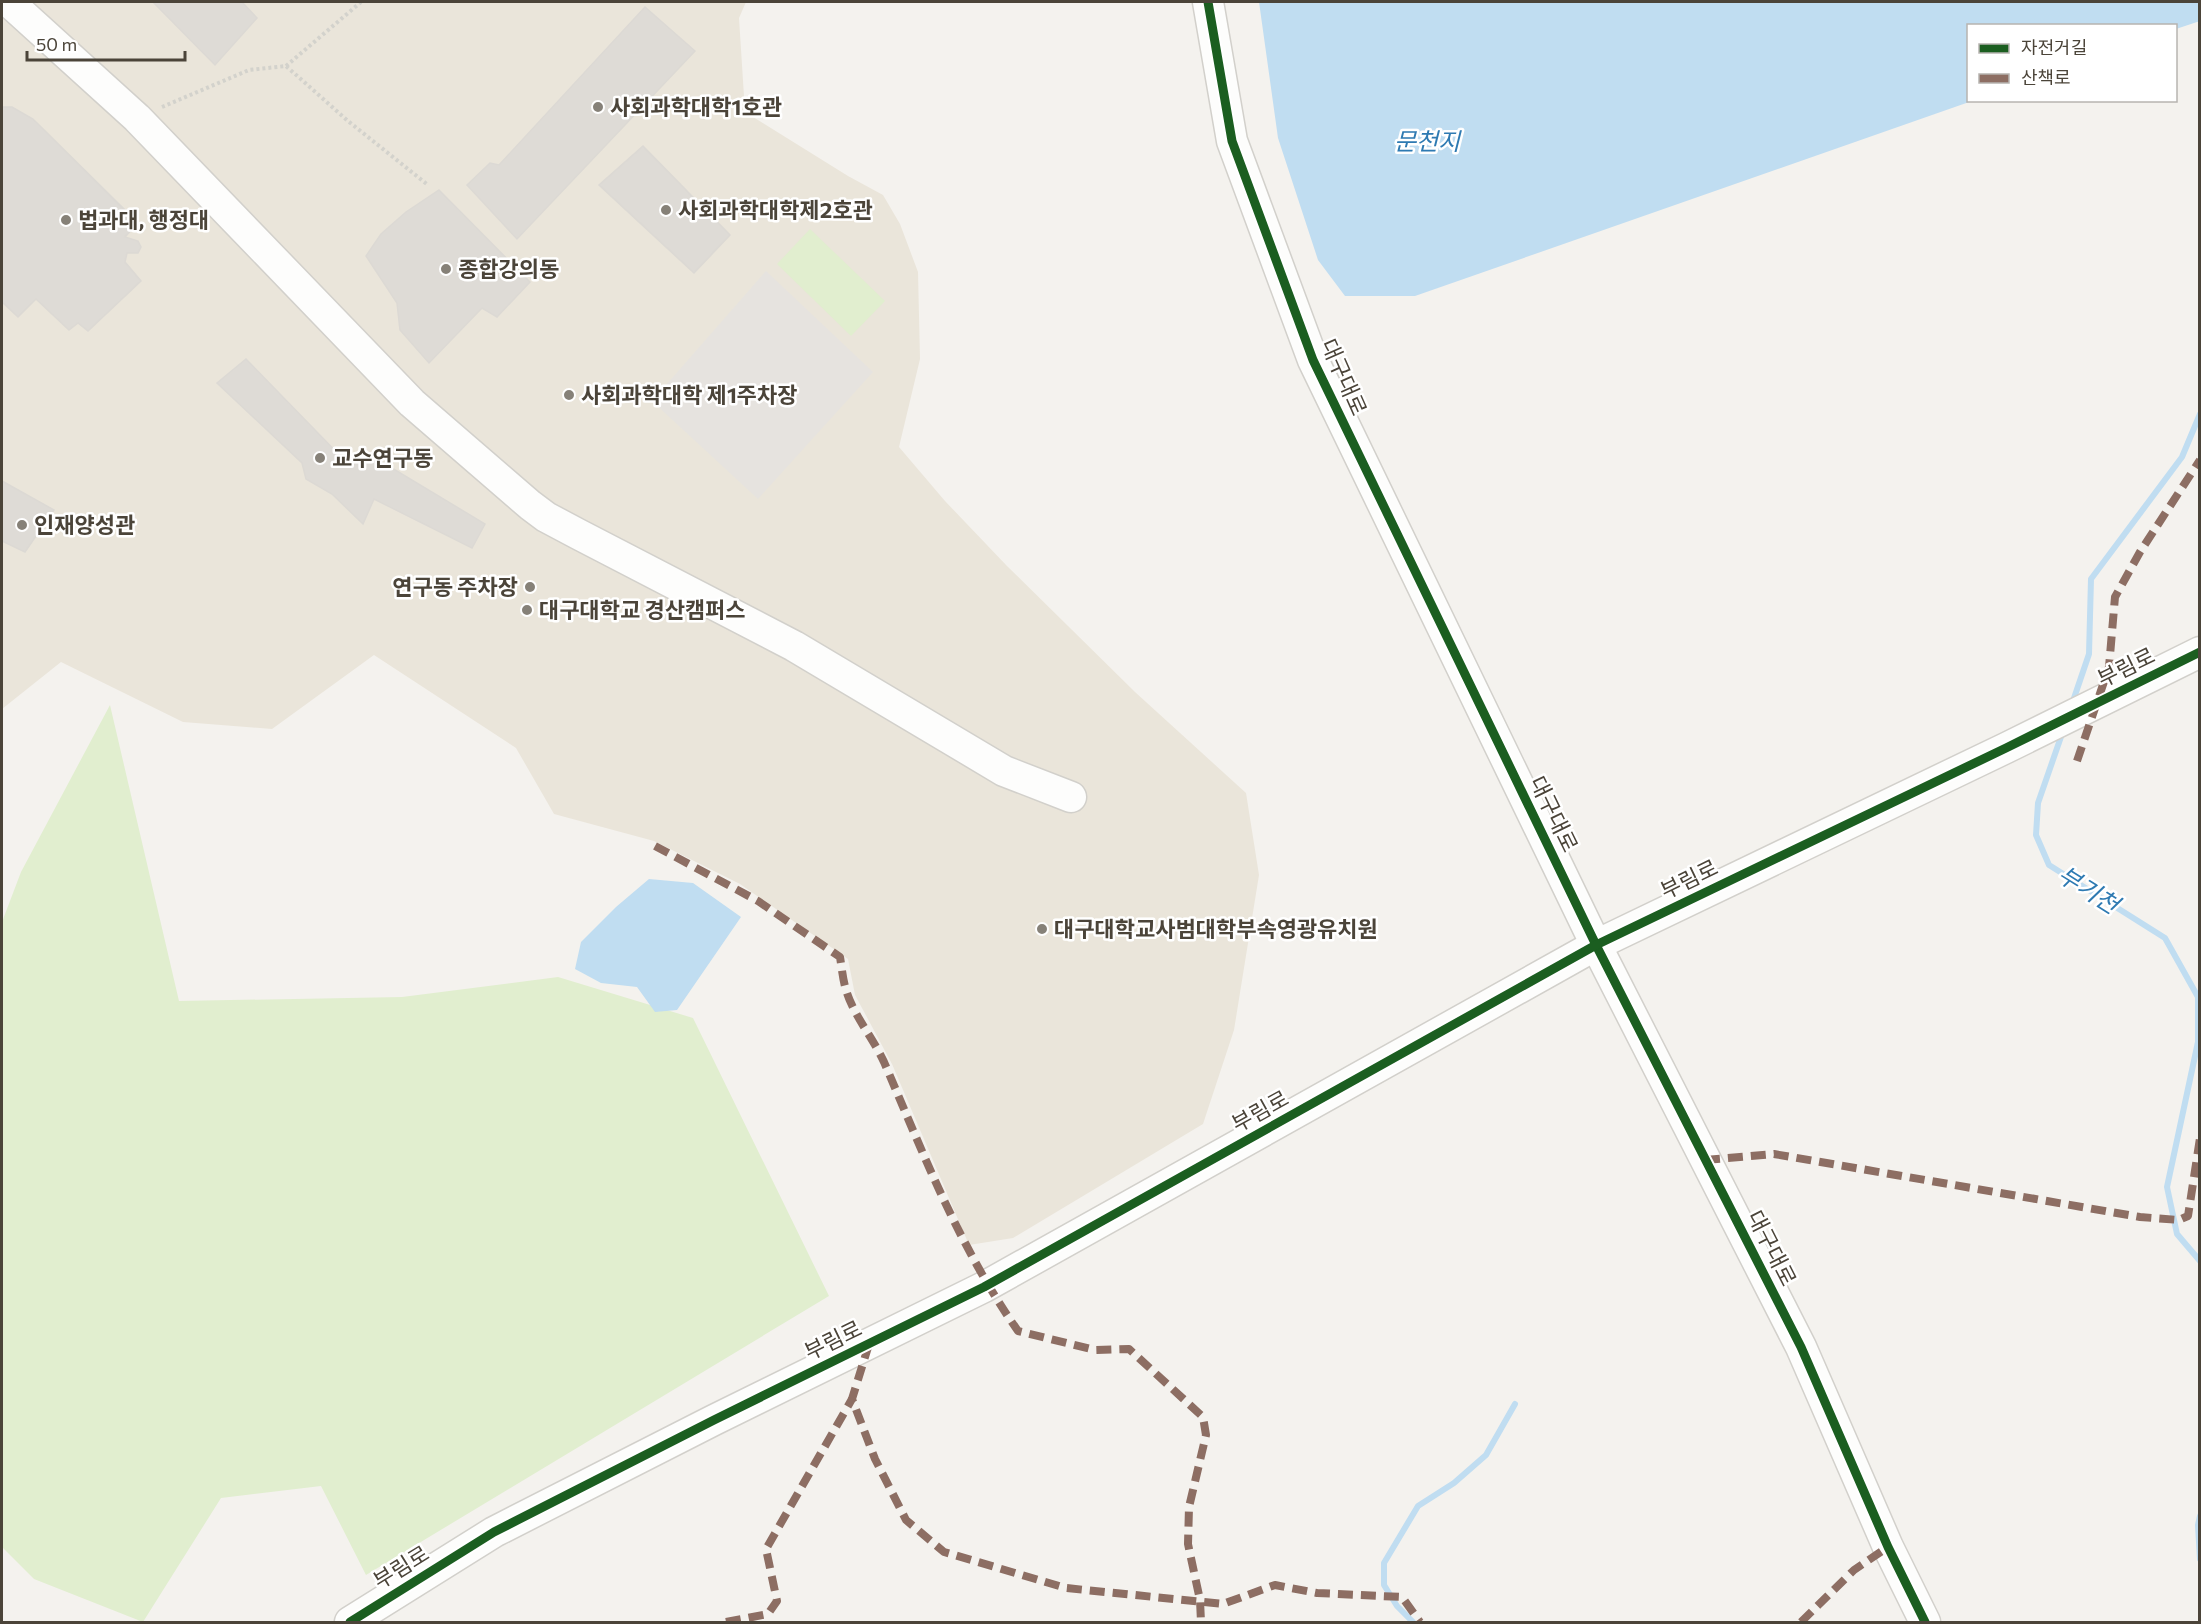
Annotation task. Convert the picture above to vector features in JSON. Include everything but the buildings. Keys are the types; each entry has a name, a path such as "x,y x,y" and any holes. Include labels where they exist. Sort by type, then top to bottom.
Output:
{"street":[{"name":"대구대로","path":"1208,2 1232,141 1313,360 1596,945 1801,1347 1888,1547 1925,1623"},
{"path":"13,9 42,30 137,118 412,403 538,511 795,646 1004,771 1071,797"},
{"name":"부림로","path":"350,1623 494,1532 984,1287 1596,945 2006,748 2199,652"}],"path":[{"path":"137,118 249,70 286,66 361,2"},
{"path":"286,66 348,121 428,185"}],"shaded area":[{"name":"대구대학교 경산캠퍼스","path":"2,2 746,2 739,18 745,112 883,195 900,224 918,272 920,359 899,447 945,501 1007,566 1135,692 1246,793 1259,875 1234,1030 1203,1124 1013,1238 969,1245 892,1064 855,995 848,959 740,884 654,841 554,814 516,748 374,655 272,729 183,722 61,662 2,709"},
{"path":"766,271 873,372 758,499 652,401"}],"green space":[{"path":"810,229 885,301 851,336 777,264"},
{"path":"110,705 179,1001 402,997 558,977 693,1018 829,1296 366,1575 321,1486 221,1498 143,1622 34,1579 2,1547 2,922 21,872"}],"water":[{"name":"문천지","path":"1259,2 2199,2 2200,21 2177,29 2177,24 1967,24 1967,102 1969,102 1415,296 1345,296 1318,260 1278,138"},
{"path":"649,879 693,883 741,917 677,1010 655,1012 637,987 601,983 575,969 581,942 616,907"}],"waterway":[{"name":"부기천","path":"2072,704 2089,654 2091,579 2182,457 2200,414"},
{"name":"부기천","path":"2063,731 2038,803 2036,835 2049,865 2165,938 2198,997 2198,1042 2167,1187 2177,1234 2200,1261"},
{"path":"1413,1622 1397,1606 1384,1585 1384,1563 1418,1506 1454,1483 1486,1455 1515,1404"},
{"name":"부기천","path":"2200,1516 2198,1525 2200,1559"}],"marked path":[{"path":"2077,761 2109,667 2115,597 2140,552 2200,460"},
{"path":"655,846 758,901 840,957 844,984 850,1002 884,1062 944,1200 978,1267 1018,1331 1095,1350 1129,1349 1203,1417 1206,1435 1189,1507 1188,1544 1200,1600 1201,1622"},
{"path":"1705,1160 1774,1154 2140,1217 2179,1220 2188,1216 2200,1138"},
{"path":"869,1344 852,1399 875,1459 906,1520 944,1552 1066,1588 1223,1604 1275,1585 1317,1593 1402,1597 1420,1622"},
{"path":"726,1622 768,1614 777,1601 766,1549 852,1399"},
{"path":"1801,1622 1854,1570 1888,1547"}],"cycle path":[{"path":"1208,2 1232,141 1313,360 1596,945 1801,1347 1888,1547 1925,1622"},
{"path":"350,1622 494,1532 984,1287 1596,945 2200,652"}],"place":[{"name":"사회과학대학1호관","path":"598,107"},
{"name":"사회과학대학제2호관","path":"666,210"},
{"name":"법과대, 행정대","path":"66,220"},
{"name":"종합강의동","path":"446,269"},
{"name":"사회과학대학 제1주차장","path":"569,395"},
{"name":"교수연구동","path":"320,458"},
{"name":"인재양성관","path":"22,525"},
{"name":"연구동 주차장","path":"530,587"},
{"name":"대구대학교 경산캠퍼스","path":"527,610"},
{"name":"대구대학교사범대학부속영광유치원","path":"1042,929"}]}
